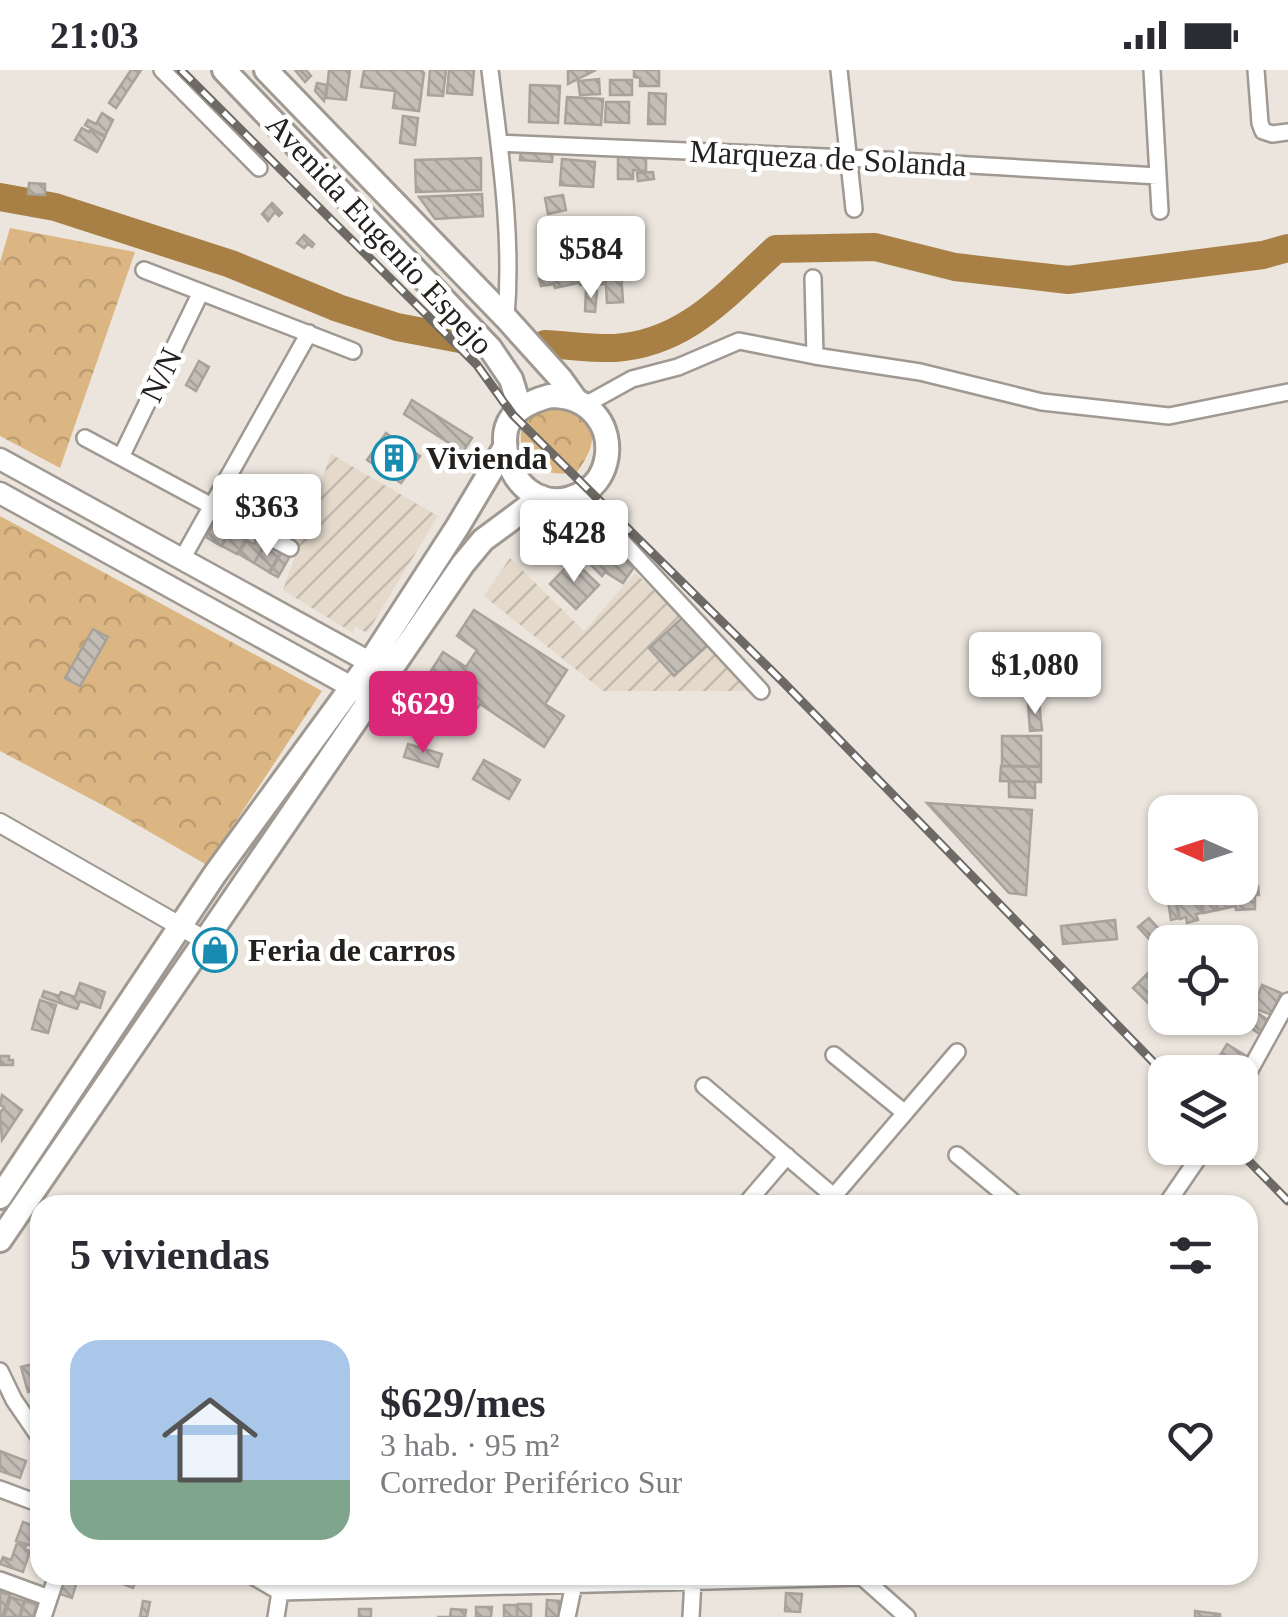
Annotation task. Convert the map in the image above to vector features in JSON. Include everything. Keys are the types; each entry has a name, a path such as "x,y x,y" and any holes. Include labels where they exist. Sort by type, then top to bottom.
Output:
{"main road":[{"name":"Avenida Eugenio Espejo","path":"224,70 490,348 511,378 520,408"},
{"name":"Avenida Eugenio Espejo","path":"266,70 506,318 580,402"},
{"path":"550,396 580,402 601,422 606,433 607,456 588,491 563,499 542,497 516,478 506,459 505,433 513,415 528,402 550,396"},
{"path":"379,668 506,447"},
{"path":"0,459 379,668"},
{"path":"0,493 362,693"},
{"path":"31,1195 206,940 379,668 483,540 542,497"},
{"path":"230,620 245,594"},
{"path":"0,1198 215,874 362,693"},
{"path":"0,1240 30,1196"}],"street":[{"path":"162,70 259,168"},
{"path":"490,70 509,236 506,318"},
{"path":"840,70 854,209"},
{"path":"1152,70 1160,211"},
{"path":"1256,70 1263,131 1288,132"},
{"name":"Marqueza de Solanda","path":"499,144 1158,176"},
{"path":"144,270 352,350"},
{"path":"813,278 815,356"},
{"name":"N/N","path":"121,458 201,292"},
{"path":"182,559 309,332"},
{"path":"580,402 739,341 920,372 1042,402 1170,416 1288,392"},
{"path":"85,438 290,548"},
{"path":"578,494 761,691"},
{"path":"0,823 206,940"},
{"path":"1258,1055 1288,1001"},
{"path":"844,1195 958,1052"},
{"path":"834,1054 906,1113"},
{"path":"704,1086 832,1195"},
{"path":"958,1155 1005,1195"},
{"path":"754,1195 787,1156"},
{"path":"1173,1195 1193,1165"},
{"path":"0,1371 30,1423"},
{"path":"0,1489 30,1500"},
{"path":"0,1580 49,1598"},
{"path":"43,1617 53,1585"},
{"path":"268,1585 280,1592 537,1585"},
{"path":"567,1617 574,1585"},
{"path":"691,1617 692,1585"},
{"path":"873,1585 907,1617"},
{"path":"276,1617 280,1592"}],"shaded area":[{"path":"331,454 438,516 367,633 355,626 353,633 283,590"},
{"path":"510,558 584,631 635,573 761,691 603,691 484,596"}],"green space":[{"path":"10,228 135,252 60,468 0,436 0,262"},
{"path":"563,404 583,418 592,433 589,451 577,472 556,473 537,468 521,445 524,421 531,411"},
{"path":"0,516 322,691 207,865 0,751"}],"building":[{"path":"131,70 141,70 116,108 109,103"},
{"path":"295,70 306,70 311,76 305,82"},
{"path":"329,70 350,70 346,100 326,98"},
{"path":"364,70 421,70 424,73 419,111 393,108 395,91 361,87"},
{"path":"430,70 446,70 443,96 428,95"},
{"path":"449,70 474,70 472,95 447,93"},
{"path":"568,70 596,70 568,84"},
{"path":"634,70 659,70 659,86 640,86"},
{"path":"599,79 600,94 580,95 578,81"},
{"path":"610,80 632,80 632,95 610,95"},
{"path":"317,83 327,85 324,101 315,91"},
{"path":"530,85 560,86 558,123 529,122"},
{"path":"649,93 666,94 665,124 648,124"},
{"path":"567,97 603,99 601,125 565,123"},
{"path":"606,102 629,102 629,123 605,122"},
{"path":"102,113 113,120 105,136 85,125 88,120 96,124"},
{"path":"403,116 418,118 415,145 400,143"},
{"path":"82,128 105,137 97,152 75,140"},
{"path":"521,148 553,151 552,162 520,160"},
{"path":"618,154 646,155 646,171 633,170 633,179 618,179"},
{"path":"481,158 481,190 416,192 415,160"},
{"path":"562,159 595,162 593,187 560,185"},
{"path":"653,172 654,179 638,181 637,173"},
{"path":"29,183 45,184 45,195 28,194"},
{"path":"482,194 483,216 435,219 419,197"},
{"path":"563,195 566,210 548,214 545,198"},
{"path":"272,203 282,213 279,216 275,212 268,221 262,214"},
{"path":"304,235 314,244 312,247 308,244 304,248 297,243"},
{"path":"602,268 603,284 580,285 579,269"},
{"path":"576,272 578,283 555,288 554,284 541,286 539,279"},
{"path":"621,272 623,302 607,303 605,273"},
{"path":"586,290 597,291 595,312 585,311"},
{"path":"199,361 209,367 196,391 186,385"},
{"name":"Vivienda","path":"412,400 472,438 463,452 404,414"},
{"name":"Vivienda","path":"386,433 420,456 401,483 367,460"},
{"path":"224,521 232,526 221,546 206,537 214,523 221,527"},
{"path":"241,529 249,534 237,554 222,546 230,531 238,535"},
{"path":"601,531 634,567 623,583 605,572 602,576 580,554"},
{"path":"257,538 265,543 254,563 239,554 247,540 254,544"},
{"path":"273,547 281,552 269,572 254,563 263,548 270,553"},
{"path":"282,552 290,556 278,577 270,573"},
{"path":"573,560 599,585 576,609 550,584"},
{"path":"474,610 567,670 545,704 564,716 544,747 480,704 461,732 413,699 443,652 466,667 477,650 457,636"},
{"path":"682,618 707,646 674,676 649,648"},
{"path":"93,629 108,637 80,686 65,678"},
{"path":"1004,666 1022,666 1022,683 1005,683"},
{"path":"1023,666 1035,666 1035,690 1023,690"},
{"path":"1039,702 1042,730 1030,731 1028,703"},
{"path":"1002,736 1041,736 1041,766 1002,766"},
{"path":"408,744 442,754 438,767 404,757"},
{"path":"484,760 520,780 509,799 473,779"},
{"path":"1001,766 1041,767 1041,782 1000,781"},
{"path":"1009,781 1035,782 1035,798 1009,797"},
{"path":"927,803 1032,810 1026,895 1009,893"},
{"path":"1169,905 1176,905 1179,918 1171,920"},
{"path":"1177,905 1200,905 1198,920 1187,923 1186,917 1180,919"},
{"path":"1202,905 1216,905 1217,910 1204,913"},
{"path":"1236,905 1255,905 1255,909 1236,910"},
{"path":"1149,918 1155,925 1148,925 1148,938 1138,927"},
{"path":"1115,920 1117,939 1063,944 1061,926"},
{"path":"1148,973 1148,1003 1133,988"},
{"path":"80,983 105,992 100,1008 80,1001 77,1009 42,997 44,991 75,997"},
{"path":"1262,985 1281,993 1272,1015 1258,1010"},
{"path":"40,1000 56,1005 48,1033 32,1029"},
{"path":"1258,1013 1271,1022 1262,1036 1258,1033"},
{"path":"1227,1044 1245,1055 1220,1055"},
{"path":"0,1056 9,1056 13,1065 0,1065"},
{"path":"2,1095 22,1110 2,1140 0,1113 4,1107 0,1105"},
{"path":"30,1365 30,1392 28,1392 21,1367"},
{"path":"0,1451 26,1461 20,1478 0,1471"},
{"path":"23,1522 30,1524 30,1545 16,1541"},
{"path":"17,1543 30,1551 23,1572 0,1564 3,1557 11,1560"},
{"path":"60,1585 76,1585 72,1598 57,1593"},
{"path":"0,1592 10,1595 2,1617 0,1617"},
{"path":"786,1593 802,1594 800,1612 785,1611"},
{"path":"11,1597 24,1601 19,1617 4,1617"},
{"path":"547,1600 559,1601 559,1617 546,1617"},
{"path":"25,1601 37,1605 33,1617 20,1617"},
{"path":"143,1601 150,1602 147,1617 140,1617"},
{"path":"518,1604 531,1604 531,1617 517,1617"},
{"path":"504,1605 517,1605 517,1617 504,1617"},
{"path":"476,1607 492,1607 491,1617 476,1617"},
{"path":"359,1609 371,1609 371,1617 359,1617"},
{"path":"451,1609 466,1610 465,1617 450,1617"},
{"path":"1195,1611 1220,1614 1220,1617 1195,1617"}],"waterway":[{"path":"0,197 55,207 231,264 338,308 397,327 460,339"},
{"path":"545,344 615,348 664,337 722,299 776,249 875,247 955,267 1068,280 1263,255 1288,248"}],"railway":[{"path":"181,70 477,365 513,415 783,682 1148,1057"},
{"path":"1253,1165 1288,1201"}],"place":[{"name":"Vivienda","path":"394,458"},
{"name":"Feria de carros","path":"215,950"}]}
